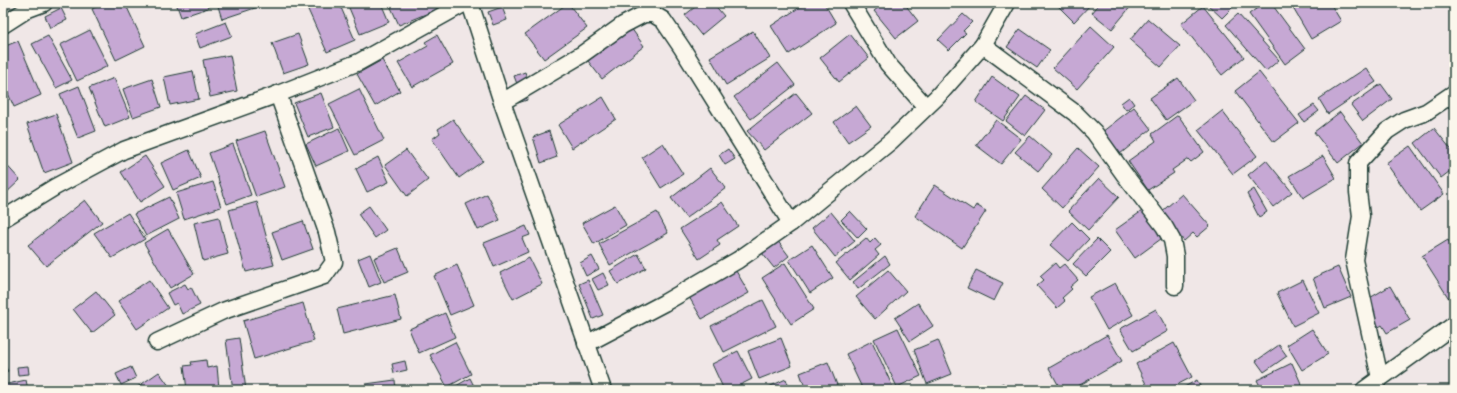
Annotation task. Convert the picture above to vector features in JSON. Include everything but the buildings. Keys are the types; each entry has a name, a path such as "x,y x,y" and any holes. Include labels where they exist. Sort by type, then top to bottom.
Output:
{"street":[{"path":"3,25 26,6 44,3"},
{"path":"3,219 55,187 124,150 278,94 359,62 465,3"},
{"path":"470,3 502,102 603,390"},
{"path":"851,3 888,64 926,107"},
{"path":"586,344 664,303 738,260 791,223 891,141 926,107 983,45 1007,3"},
{"path":"502,102 581,55 623,25 644,14 653,14 663,20 682,48 791,223"},
{"path":"983,45 1075,113 1094,132 1164,226 1172,240 1175,256 1175,286"},
{"path":"1380,378 1354,260 1361,216 1358,192 1358,163 1387,131 1404,120 1426,112 1454,92"},
{"path":"157,342 223,311 324,276 334,262 327,232 278,94"},
{"path":"1364,390 1454,325"}]}
